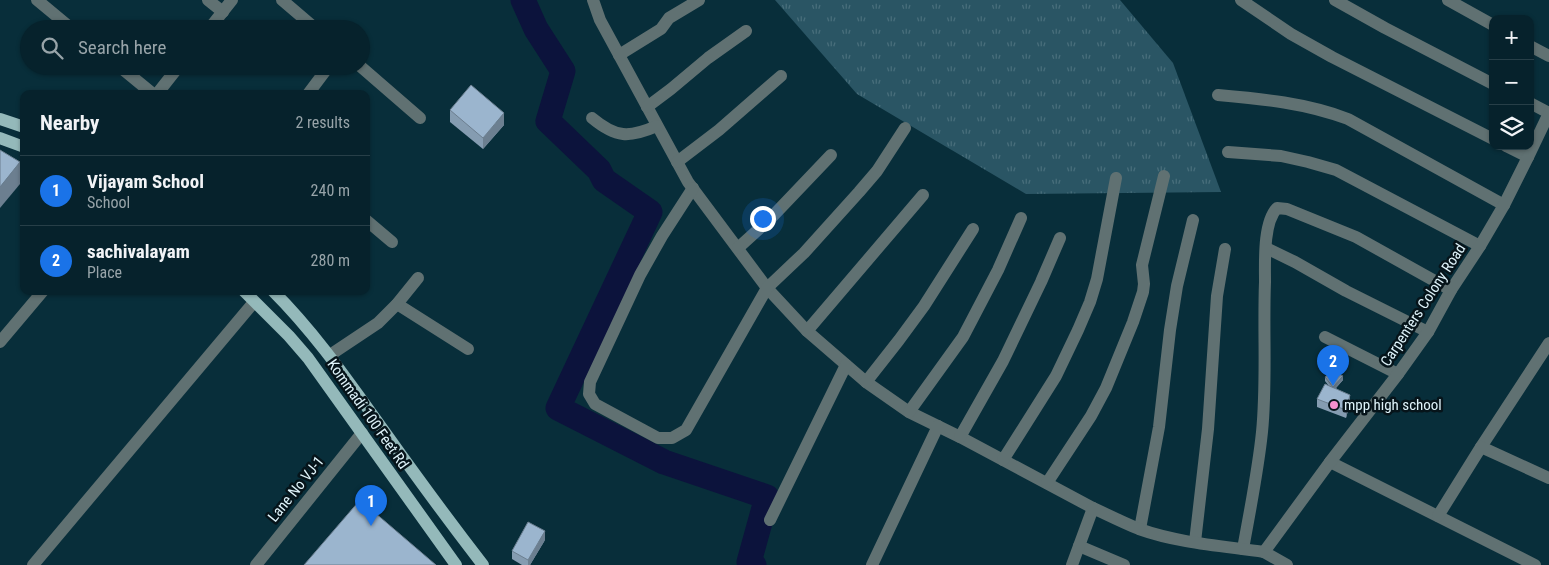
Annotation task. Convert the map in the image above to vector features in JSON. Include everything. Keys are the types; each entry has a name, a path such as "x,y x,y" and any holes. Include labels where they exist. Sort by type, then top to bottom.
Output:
{"main road":[{"path":"0,119 20,126"},
{"path":"0,138 20,146"},
{"name":"Kommadi 100 Feet Rd","path":"248,295 289,336 308,358 456,565"},
{"name":"Kommadi 100 Feet Rd","path":"277,295 295,313 330,355 432,499 483,565"}],"street":[{"path":"37,0 61,20"},
{"path":"208,0 222,12"},
{"path":"216,20 232,0"},
{"path":"282,0 305,20"},
{"path":"593,0 600,20 693,188 767,288 807,331 866,382 910,412 1093,508 1140,529 1195,542 1264,552 1287,565"},
{"path":"619,55 661,29 666,20 699,0"},
{"path":"1241,0 1291,34 1316,48 1489,137"},
{"path":"1335,0 1489,82"},
{"path":"1448,0 1489,22"},
{"path":"646,106 746,31"},
{"path":"1534,48 1549,56"},
{"path":"130,75 148,90"},
{"path":"160,90 172,75"},
{"path":"311,90 322,75"},
{"path":"370,75 420,118"},
{"path":"677,162 719,130 781,76"},
{"path":"1218,94 1283,101 1308,106 1348,119 1504,205"},
{"path":"1534,105 1549,113"},
{"name":"Carpenters Colony Road","path":"1264,552 1428,332 1451,290 1504,205 1549,113"},
{"path":"592,118 604,128 624,135 642,133 657,126"},
{"path":"693,188 662,236 640,275 590,382 589,394 595,404 658,438 672,438 686,430 767,288 804,254 859,192 877,171 905,128"},
{"path":"1514,150 1528,157"},
{"path":"1228,152 1281,156 1336,170 1480,246"},
{"path":"738,248 770,219 831,155"},
{"path":"1047,483 1091,416 1106,388 1133,322 1143,292 1142,265 1164,176"},
{"path":"1003,460 1056,376 1090,302 1097,279 1116,178"},
{"path":"807,331 924,195"},
{"path":"1244,549 1262,431 1265,377 1264,292 1266,248 1273,213 1277,208 1287,209 1356,238 1451,290"},
{"path":"910,412 963,337 987,292 1021,218"},
{"path":"1140,529 1159,426 1176,294 1193,220"},
{"path":"370,223 392,242"},
{"path":"866,382 900,340 924,306 973,229"},
{"path":"960,437 1003,361 1060,238"},
{"path":"1266,248 1428,332"},
{"path":"1195,542 1208,429 1217,296 1225,249"},
{"path":"330,355 378,323 397,304 418,278"},
{"path":"0,342 40,295"},
{"path":"33,565 254,302"},
{"path":"397,304 468,349"},
{"path":"1325,337 1398,374"},
{"path":"1438,516 1549,343"},
{"path":"770,520 846,365"},
{"path":"872,565 938,426"},
{"name":"Lane No VJ-1","path":"256,565 362,433"},
{"path":"1481,447 1549,478"},
{"path":"1330,462 1534,565"},
{"path":"1072,565 1093,508"},
{"path":"1079,546 1124,565"}],"green space":[{"path":"775,0 1120,0 1173,63 1221,192 1026,194 857,94"}],"building":[{"path":"471,85 504,113 483,138 450,110"},
{"path":"0,150 20,162 0,187"},
{"path":"1333,370 1343,376 1333,387 1325,377"},
{"path":"1325,384 1350,395 1346,410 1317,399"},
{"path":"360,500 436,565 304,565"},
{"path":"528,522 545,531 528,560 512,551"}],"waterway":[{"path":"523,0 536,29 563,71 548,121 599,170 604,180 650,212 558,408 664,462 767,497 749,562 754,565"}],"place":[{"name":"sachivalayam","path":"1333,386"},
{"name":"mpp high school","path":"1334,405"},
{"name":"Vijayam School","path":"371,526"}]}
